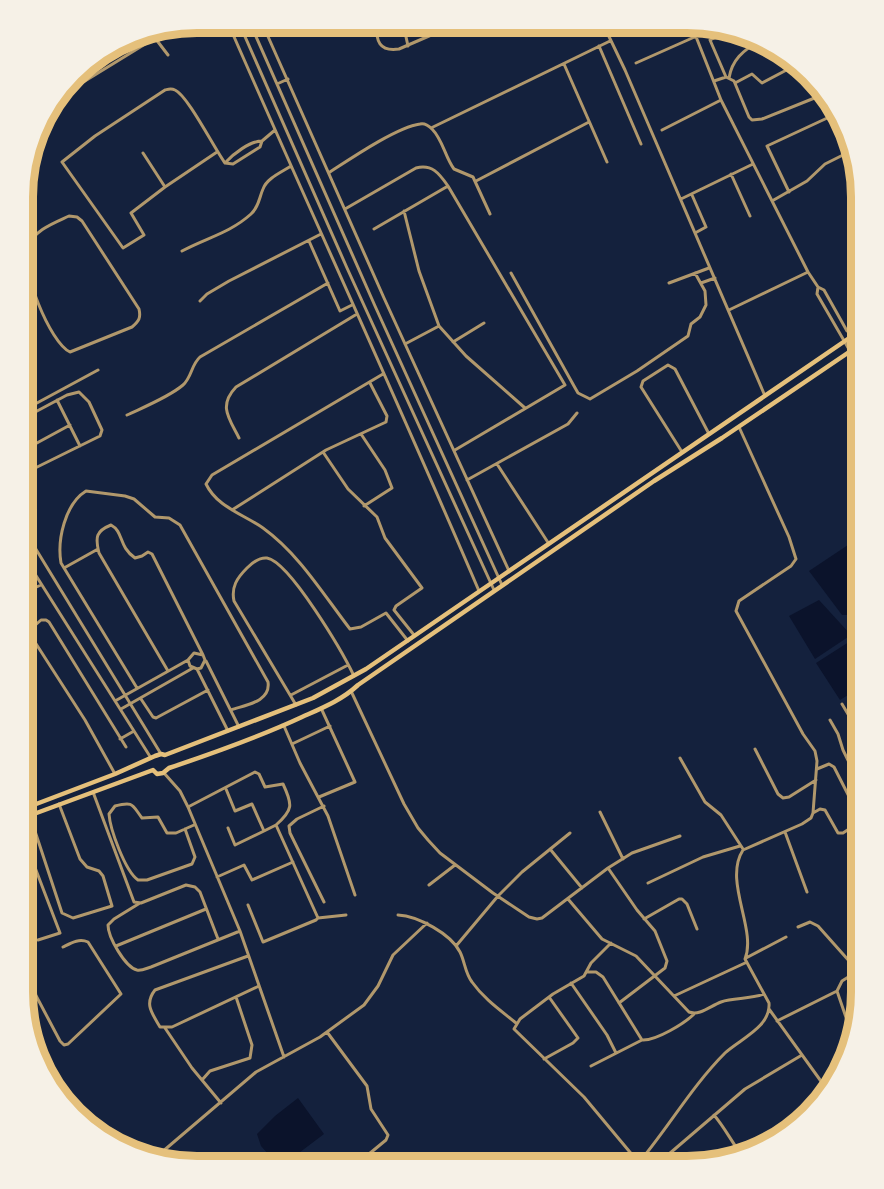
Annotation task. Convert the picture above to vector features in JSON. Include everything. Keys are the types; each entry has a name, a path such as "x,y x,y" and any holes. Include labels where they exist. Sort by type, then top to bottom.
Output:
{"highway":[{"path":"33,805 296,705 354,676 851,337"},
{"path":"152,759 153,770 158,774 163,773 169,768 284,725 351,692 654,481 850,351"},
{"path":"163,754 170,763 169,768"},
{"path":"33,815 153,770"}],"street":[{"path":"232,33 383,374 409,427 479,591"},
{"path":"243,33 347,268 495,591"},
{"path":"254,33 502,586"},
{"path":"267,33 509,571"},
{"path":"378,33 383,48 389,50 408,46 434,33"},
{"path":"405,33 408,46"},
{"path":"607,33 696,233 765,396"},
{"path":"636,63 701,34"},
{"path":"696,36 722,100 808,272 818,287 824,290 847,331 851,331"},
{"path":"718,36 710,40 728,78 735,83 749,117 757,121 816,97"},
{"path":"78,85 153,39"},
{"path":"155,39 168,55"},
{"path":"431,128 610,40"},
{"path":"599,46 641,144"},
{"path":"728,78 733,64 751,46"},
{"path":"563,64 606,162"},
{"path":"735,83 752,75 762,83 788,69"},
{"path":"714,81 728,78"},
{"path":"277,84 288,79"},
{"path":"217,152 131,213 144,235 123,248 62,162 95,136 165,90 171,89 176,90 186,102 225,163 233,164 260,147 262,141 275,130"},
{"path":"662,130 722,100"},
{"path":"789,192 767,146 830,117"},
{"path":"476,181 589,122"},
{"path":"330,172 380,142 421,124 431,128 437,135 454,169 469,174 476,181 490,214"},
{"path":"225,163 230,156 257,141 262,141"},
{"path":"143,153 165,187"},
{"path":"772,201 807,181 825,164 845,154"},
{"path":"300,162 309,158"},
{"path":"681,199 753,164"},
{"path":"182,251 218,236 252,213 258,205 264,185 291,166"},
{"path":"345,209 416,168 423,166 435,170 447,186 565,385 454,450"},
{"path":"731,174 750,216"},
{"path":"374,229 447,186"},
{"path":"692,195 706,227 696,233"},
{"path":"404,211 419,271 439,326 466,356 525,408"},
{"path":"33,240 47,226 69,216 77,218 82,222 139,309 139,320 132,327 70,352 61,345 37,302 33,288"},
{"path":"200,301 229,281 321,234"},
{"path":"309,241 339,311 353,305"},
{"path":"338,273 347,268"},
{"path":"669,283 710,268"},
{"path":"729,310 808,272"},
{"path":"511,273 578,393 590,399 637,371 688,336 691,324 700,317 706,305 705,291 695,273"},
{"path":"701,284 715,278"},
{"path":"127,415 181,387 189,379 193,366 200,357 328,283"},
{"path":"818,287 817,294 850,351"},
{"path":"33,304 37,302"},
{"path":"239,438 227,414 226,404 227,397 236,387 357,314"},
{"path":"453,342 484,322"},
{"path":"405,344 439,326"},
{"path":"682,453 641,387 643,381 668,364 673,367 709,435"},
{"path":"33,405 98,370"},
{"path":"323,452 348,489 377,518 385,538 422,588 361,627 350,629 290,551 263,528 216,499 206,484 212,475 383,374"},
{"path":"232,510 323,452 386,422 387,416 370,382"},
{"path":"33,413 57,400 79,392 89,402 102,432 100,436 33,470"},
{"path":"57,400 80,446"},
{"path":"467,480 568,424 577,413"},
{"path":"409,427 418,422"},
{"path":"33,445 70,425"},
{"path":"738,427 791,543 796,559 791,566 739,601 737,614 803,734 815,751 817,769 813,813 808,821 743,850 738,861 741,912 749,943 745,961 764,994 769,1009 823,1083"},
{"path":"361,434 386,471 392,488 363,506"},
{"path":"497,464 549,544"},
{"path":"137,688 64,568 60,555 66,517 73,501 86,491 134,499 155,517 169,518 180,525 269,688 261,699 231,710"},
{"path":"168,671 98,549 97,537 101,529 111,525 118,530 124,549 135,558 148,552 152,554 239,727"},
{"path":"33,544 163,754"},
{"path":"64,568 98,549"},
{"path":"296,705 234,601 234,583 256,561 267,558 281,567 324,622 354,676"},
{"path":"33,572 152,759"},
{"path":"33,589 41,585"},
{"path":"395,607 394,610 415,636"},
{"path":"386,613 408,641"},
{"path":"33,626 44,619 49,622 126,747"},
{"path":"33,639 85,720 115,774"},
{"path":"116,700 188,660 194,653 203,655"},
{"path":"188,660 208,690 228,731"},
{"path":"121,709 204,664 205,660"},
{"path":"291,695 349,665"},
{"path":"141,699 156,718 208,690"},
{"path":"351,692 404,804 418,828 440,853 455,865 529,916 537,919 623,859 644,848 680,836"},
{"path":"842,704 851,719"},
{"path":"319,797 355,782 321,708"},
{"path":"830,720 851,766"},
{"path":"284,725 324,806 355,895"},
{"path":"292,744 330,726"},
{"path":"120,739 134,730"},
{"path":"755,749 778,794 783,798 789,797 816,780"},
{"path":"680,758 705,802 721,815 743,850"},
{"path":"817,769 829,764 834,767 851,801"},
{"path":"188,807 256,772 265,787 283,784 290,801 288,814 276,825 235,845 228,828"},
{"path":"163,773 182,794 188,807 240,932 284,1057"},
{"path":"226,789 235,811 252,804 264,831"},
{"path":"93,792 131,898 134,902 141,903"},
{"path":"33,825 62,913 73,918 112,906 103,876 99,871 87,867 80,859 59,804"},
{"path":"185,829 195,857 192,864 147,880 138,880 130,871 114,836 109,814 115,806 130,804 142,818 158,817 167,832 172,834 195,825"},
{"path":"324,806 297,819 289,826 290,833 324,902"},
{"path":"813,813 820,809 825,810 838,833 843,833 851,828"},
{"path":"600,812 623,859"},
{"path":"276,825 318,918"},
{"path":"456,946 498,896 570,832"},
{"path":"785,832 807,892"},
{"path":"648,883 703,858 740,846"},
{"path":"550,849 582,888"},
{"path":"33,862 60,933 38,940"},
{"path":"217,877 244,865 252,880 293,862"},
{"path":"429,885 455,865"},
{"path":"608,868 655,931 667,961 665,968 656,976 619,1003"},
{"path":"218,939 198,889 190,885 141,903 109,923 108,931 130,966 143,970 240,932"},
{"path":"568,899 602,939 636,956 687,1011 694,1014"},
{"path":"644,919 682,899 687,904 697,929"},
{"path":"248,905 263,942 318,918 346,915"},
{"path":"116,946 206,909"},
{"path":"398,915 406,915 427,923 456,946 461,953 467,974 476,988 516,1023"},
{"path":"162,1152 256,1072 327,1032 364,1005 372,997 393,955 427,923"},
{"path":"798,927 806,923 818,926 851,961"},
{"path":"674,996 745,961 786,937"},
{"path":"33,991 64,1045 68,1044 121,994 88,942 75,941 63,947"},
{"path":"611,943 591,963 586,972 549,997 516,1023 513,1029 585,1097 630,1156"},
{"path":"248,956 155,990 148,1002 148,1007 160,1027 177,1026 259,986"},
{"path":"586,972 596,972 601,975 642,1040"},
{"path":"848,1023 837,991 839,984 851,976"},
{"path":"571,983 607,1035 616,1053"},
{"path":"777,1021 837,991"},
{"path":"591,1066 642,1040 653,1038 722,1001 753,998 764,994"},
{"path":"202,1080 210,1071 250,1058 252,1045 236,997"},
{"path":"544,1059 578,1038 549,997"},
{"path":"644,1156 712,1068 736,1043 766,1019 769,1009"},
{"path":"165,1028 181,1053 220,1103"},
{"path":"327,1032 367,1086 370,1109 388,1135 386,1140 368,1156"},
{"path":"667,1156 755,1082 802,1055"},
{"path":"714,1115 728,1132 731,1142 736,1148"}],"water":[{"path":"851,543 851,612 842,615 809,571"},
{"path":"819,600 851,635 815,659 789,616"},
{"path":"851,641 851,693 840,700 816,663"},
{"path":"298,1098 324,1134 295,1156 270,1156 261,1146 257,1134"}]}
